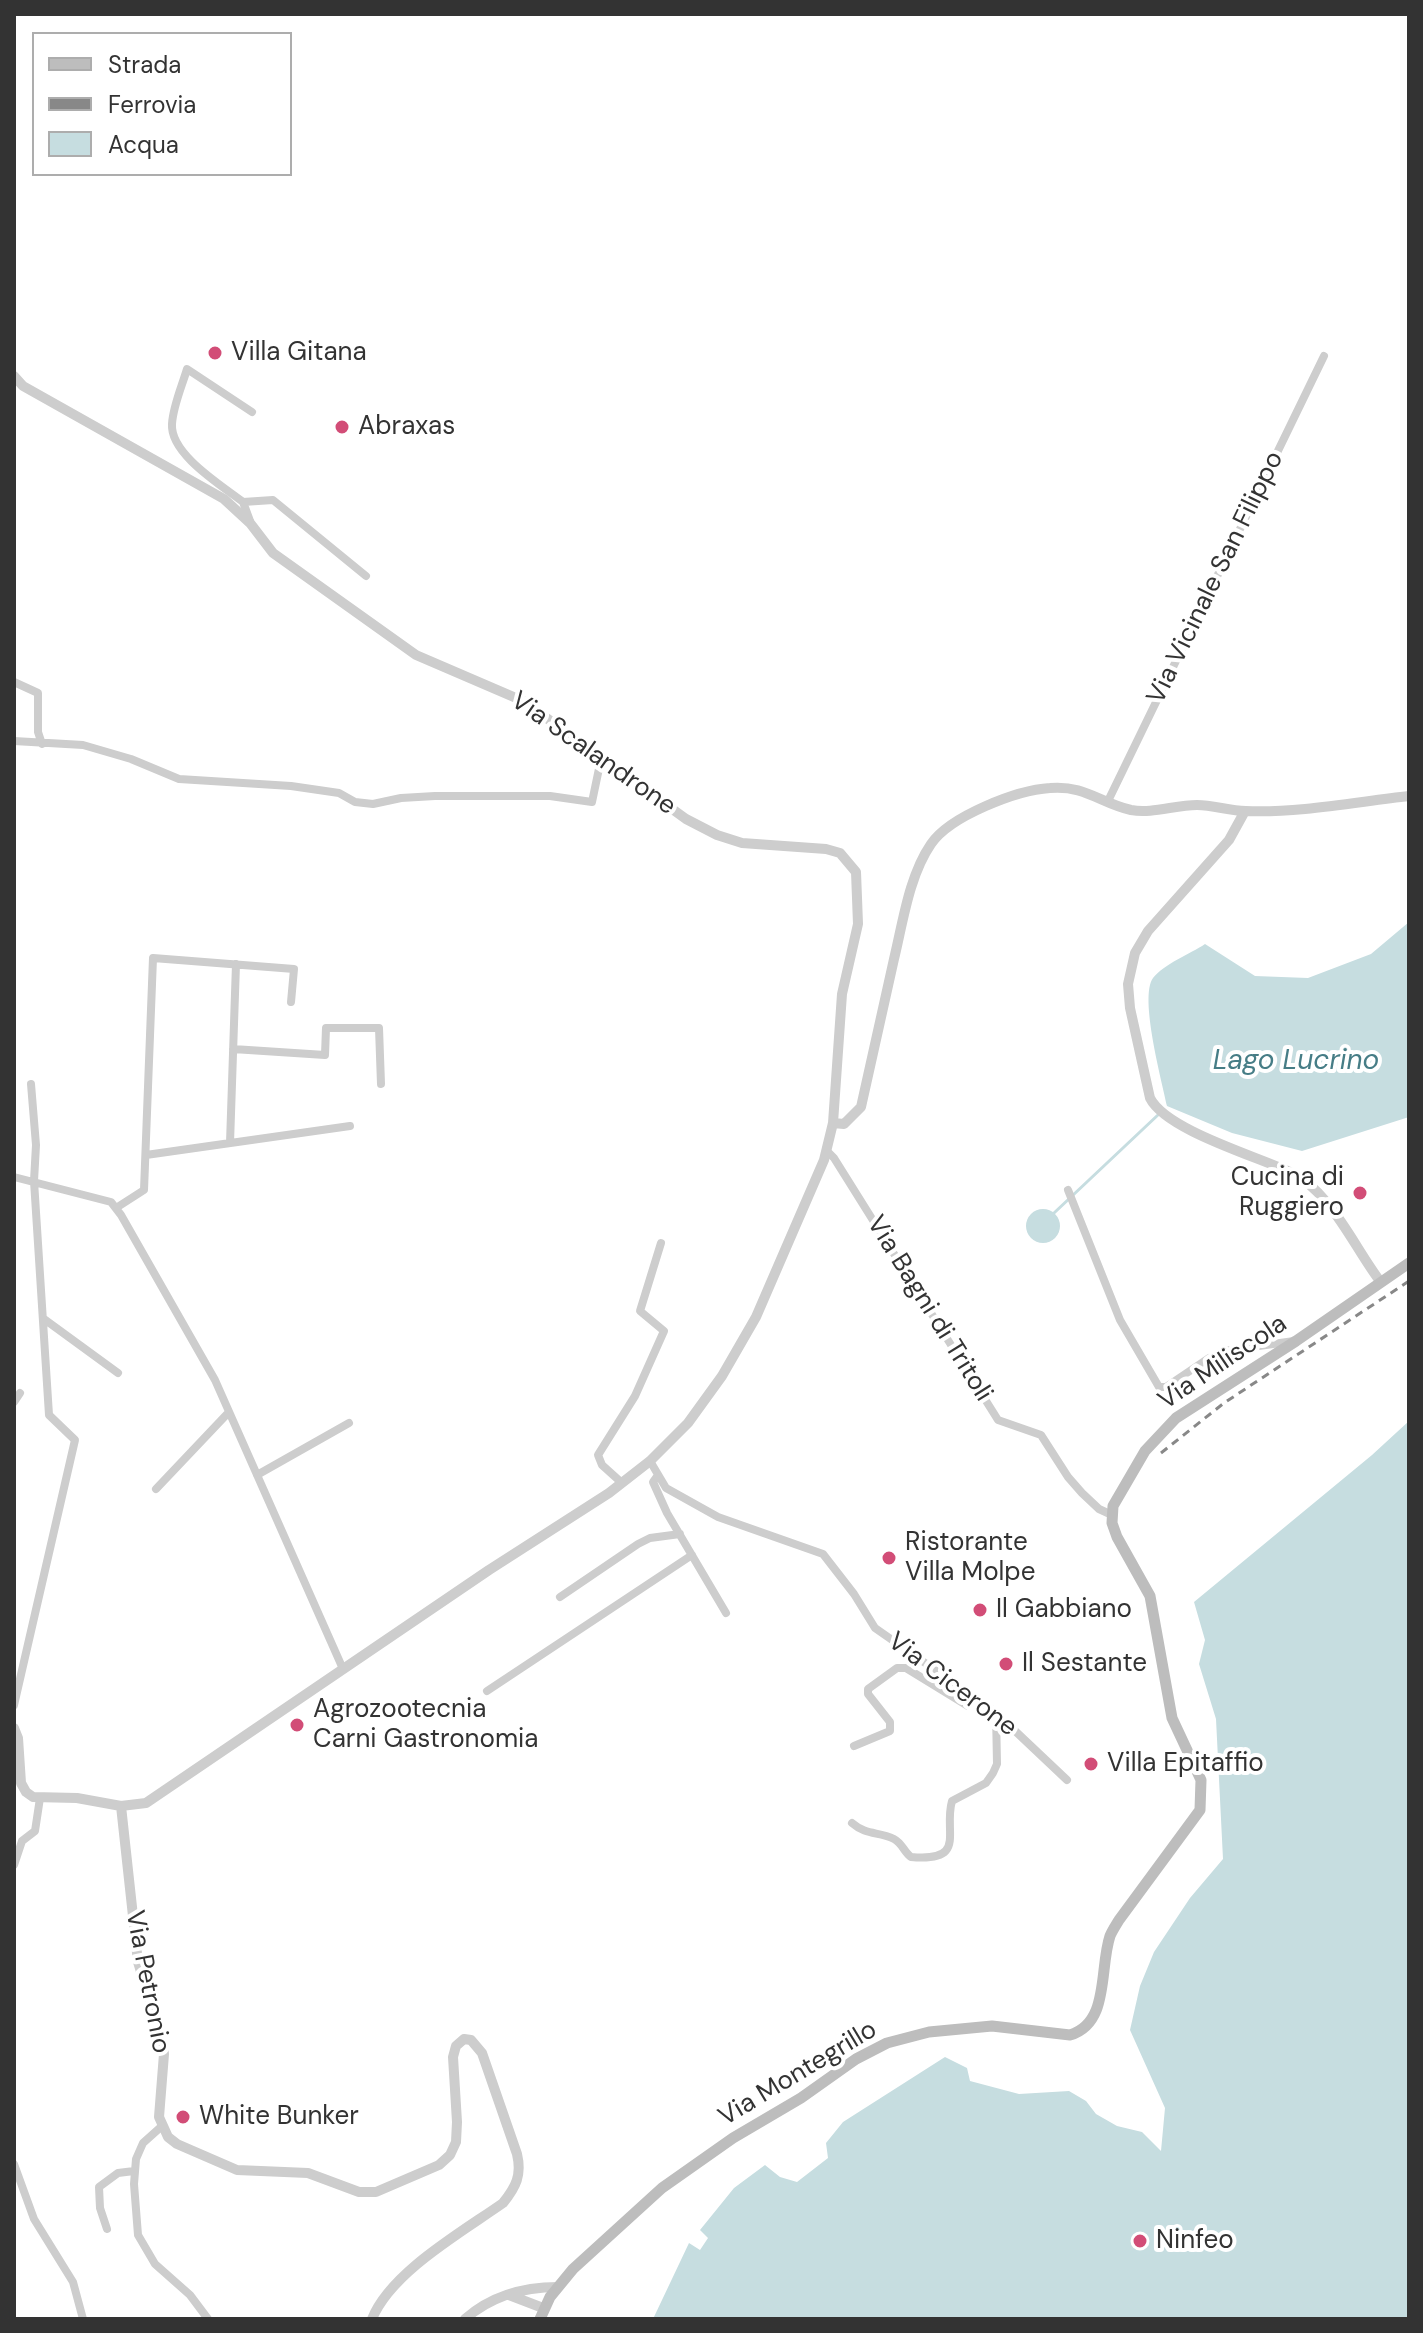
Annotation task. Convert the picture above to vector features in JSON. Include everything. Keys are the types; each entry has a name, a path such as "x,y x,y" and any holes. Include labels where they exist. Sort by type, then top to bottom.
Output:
{"main road":[{"name":"Via Miliscola","path":"1112,1515 1113,1506 1127,1480 1159,1433 1176,1418 1409,1263"},
{"name":"Via Montegrillo","path":"542,2314 558,2287 662,2188 856,2059 887,2043 929,2032 992,2026 1070,2035 1090,2024 1098,2006 1110,1936 1200,1810 1203,1795 1197,1766 1172,1718 1150,1596 1117,1537 1112,1515"}],"street":[{"name":"Via Vicinale San Filippo","path":"1108,801 1324,356"},
{"path":"250,523 243,502 184,455 176,443 171,425 187,369 252,412"},
{"name":"Via Scalandrone","path":"14,376 23,386 224,499 250,523 273,553 416,655 523,701 686,819 717,835 742,843 826,849 840,853 850,862 856,872 858,924 842,994 833,1123"},
{"path":"243,502 273,500 366,576"},
{"path":"14,682 38,693 38,732 42,744"},
{"path":"14,741 83,745 131,759 179,779 291,786 339,793 355,802 373,804 435,796 550,796 592,802 601,759"},
{"path":"14,1728 18,1738 16,1762 26,1792 40,1798 77,1798 121,1806 146,1803 622,1483 650,1461 688,1423 722,1376 756,1317 827,1151 833,1123 844,1124 861,1107 904,917 923,858 932,842 945,829 962,818 1028,791 1064,787 1093,794 1131,810 1149,811 1197,805 1245,811 1310,808 1409,796"},
{"path":"1245,811 1229,840 1148,931 1135,953 1128,984 1130,1008 1147,1087 1154,1107 1164,1116 1300,1178 1323,1199 1380,1281"},
{"path":"116,1208 144,1190 153,958 294,969 291,1002"},
{"path":"230,1143 236,964"},
{"path":"233,1049 325,1055 326,1028 379,1028 381,1084"},
{"path":"14,1705 75,1440 49,1415 31,1084"},
{"path":"146,1155 350,1126"},
{"name":"Via Bagni di Tritoli","path":"827,1151 998,1420 1041,1435 1068,1477 1093,1504 1112,1515"},
{"path":"14,1177 111,1202 116,1208 215,1380 343,1669"},
{"path":"1070,1196 1120,1320 1159,1387 1166,1387 1198,1364 1224,1351 1296,1341"},
{"path":"622,1483 602,1465 598,1455 635,1396 664,1331 640,1311 661,1243"},
{"path":"44,1319 118,1373"},
{"path":"1251,1347 1256,1367"},
{"path":"14,1402 20,1393"},
{"path":"156,1489 229,1412"},
{"path":"257,1475 349,1423"},
{"name":"Via Cicerone","path":"650,1461 666,1488 718,1517 823,1554 875,1628 996,1713 1067,1780"},
{"path":"658,1475 653,1482 726,1613"},
{"path":"560,1597 638,1544 650,1538 680,1534"},
{"path":"487,1691 692,1555"},
{"path":"854,1746 890,1731 890,1722 868,1694 868,1689 897,1668 906,1668 968,1706 978,1699"},
{"path":"852,1823 870,1835 891,1837 911,1857 938,1856 945,1851 952,1834 952,1801 986,1783 997,1764 996,1713"},
{"path":"14,1865 22,1841 35,1831 40,1798"},
{"name":"Via Petronio","path":"121,1806 138,1962 164,2054 159,2106 162,2126"},
{"path":"208,2319 190,2295 155,2264 143,2246 138,2231 134,2171 143,2143 162,2126 168,2137 184,2148 237,2170 308,2173 359,2192 376,2192 439,2165 450,2155 456,2132 453,2057 456,2046 464,2039 475,2043 482,2053 517,2154 520,2167 515,2188 503,2203 410,2272 382,2301 372,2319"},
{"path":"14,2164 34,2219 73,2282 83,2319"},
{"path":"107,2229 100,2208 99,2187 118,2173 134,2171"},
{"path":"465,2319 477,2308 507,2294 539,2287 558,2287"},
{"path":"507,2294 542,2314"}],"water":[{"name":"Lago Lucrino","path":"1409,922 1409,1117 1302,1151 1232,1133 1167,1106 1153,1040 1149,1002 1153,978 1164,968 1205,944 1255,976 1308,978 1371,954"},
{"path":"1043,1209 1055,1214 1060,1226 1055,1238 1043,1243 1031,1238 1026,1226 1031,1214"},
{"path":"1409,1421 1409,2319 653,2319 689,2243 700,2250 708,2238 700,2230 734,2188 765,2165 780,2177 797,2182 828,2158 826,2143 843,2122 945,2057 967,2068 970,2081 1019,2094 1069,2091 1086,2101 1096,2114 1117,2126 1142,2132 1161,2151 1165,2108 1130,2030 1140,1986 1154,1952 1190,1898 1223,1859 1216,1719 1199,1664 1205,1640 1194,1602"}],"waterway":[{"path":"1054,1213 1159,1114"}],"railway":[{"path":"1161,1453 1224,1403 1409,1281"}],"place":[{"name":"Villa Gitana","path":"215,353"},
{"name":"Abraxas","path":"342,427"},
{"name":"Cucina di Ruggiero","path":"1360,1193"},
{"name":"Ristorante Villa Molpe","path":"889,1558"},
{"name":"Il Gabbiano","path":"980,1610"},
{"name":"Il Sestante","path":"1006,1664"},
{"name":"Agrozootecnia Carni Gastronomia","path":"297,1725"},
{"name":"Villa Epitaffio","path":"1091,1764"},
{"name":"White Bunker","path":"183,2117"},
{"name":"Ninfeo","path":"1140,2241"}]}
